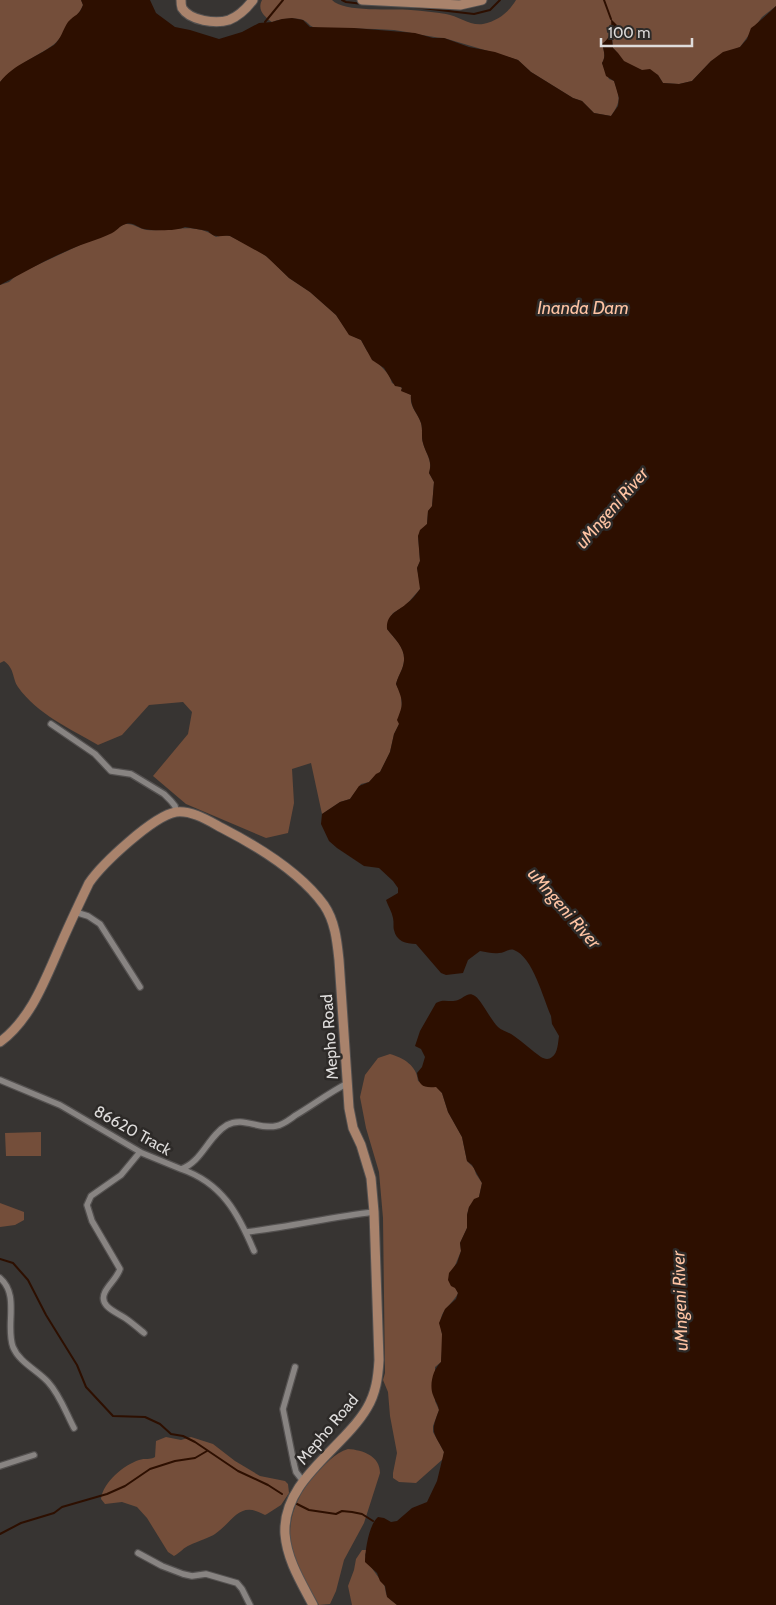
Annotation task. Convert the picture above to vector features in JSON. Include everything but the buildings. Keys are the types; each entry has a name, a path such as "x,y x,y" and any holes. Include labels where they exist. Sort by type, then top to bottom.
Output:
{"street":[{"path":"181,0 182,8 195,17 216,22 230,19 249,6 253,0"},
{"path":"362,0 460,5 482,0"},
{"path":"0,1042 18,1025 28,1012 47,977 89,883 102,866 152,824 176,812 172,801 164,794 131,774 111,771 95,754 51,724"},
{"name":"Mepho Road","path":"176,812 189,813 201,817 273,857 324,905 331,919 336,937 349,1108 353,1128 361,1145 371,1178 374,1212 378,1378 367,1409 303,1481 291,1502 285,1533 292,1565 313,1605"},
{"path":"75,912 88,916 100,924 140,987"},
{"name":"86620 Track","path":"0,1080 60,1105 140,1152 181,1169 188,1167 218,1131 228,1124 236,1121 276,1126 348,1083"},
{"path":"140,1152 121,1175 91,1196 88,1205 92,1221 120,1269 103,1296 104,1302 107,1307 144,1333"},
{"path":"181,1169 196,1174 226,1198 246,1232 254,1251"},
{"path":"246,1232 277,1229 374,1212"},
{"path":"0,1278 6,1284 9,1295 12,1315 10,1338 16,1355 49,1382 74,1428"},
{"path":"294,1367 283,1413 296,1472 303,1481"},
{"path":"0,1466 34,1455"},
{"path":"138,1553 183,1574 192,1576 206,1574 237,1583 250,1605"}],"shaded area":[{"path":"0,0 81,0 83,5 70,26 53,45 18,66 0,82"},
{"path":"262,0 332,0 347,7 442,13 478,24 498,19 510,9 516,0 776,0 776,6 762,17 740,47 711,61 692,81 679,84 663,83 658,75 635,68 623,61 613,48 611,23 608,37 602,44 604,56 602,63 609,79 614,81 619,99 617,107 611,116 594,113 582,101 573,98 531,72 518,60 444,38 394,30 316,28 303,20 295,19 283,19 272,22 261,10"},
{"path":"125,224 131,224 147,230 200,229 216,237 230,236 258,250 289,278 310,292 336,315 349,334 361,340 367,351 389,375 392,383 411,395 412,406 420,419 422,441 430,461 429,473 434,482 432,507 428,511 427,524 418,536 420,561 417,568 421,588 405,606 393,613 387,629 398,642 404,657 396,684 401,695 402,710 399,724 394,734 390,752 380,772 369,782 361,784 350,799 340,802 322,814 311,763 292,769 294,803 288,833 266,838 186,804 153,776 188,734 192,712 183,702 149,705 122,735 98,745 55,720 35,705 18,687 8,664 4,661 0,663 0,285 9,282 18,274"},
{"path":"390,1054 409,1063 415,1071 418,1081 429,1087 436,1086 442,1093 448,1112 462,1137 467,1161 474,1168 482,1183 479,1197 469,1207 467,1228 460,1243 461,1251 454,1268 455,1287 458,1293 443,1312 440,1325 442,1334 441,1362 435,1367 435,1401 439,1410 433,1426 433,1432 444,1452 443,1459 416,1483 399,1482 393,1478 397,1453 390,1416 388,1392 383,1380 385,1373 383,1218 379,1172 366,1128 360,1097 365,1075 378,1058"},
{"path":"41,1132 41,1156 6,1156 5,1133"},
{"path":"0,1203 24,1212 24,1220 15,1225 0,1227"},
{"path":"166,1437 181,1440 191,1437 213,1444 235,1461 260,1476 285,1481 288,1484 289,1493 281,1505 267,1514 249,1510 243,1511 215,1534 188,1546 174,1556 168,1552 147,1518 137,1507 122,1502 105,1504 101,1499 106,1486 115,1475 133,1462 155,1457 156,1441"},
{"path":"348,1449 365,1453 374,1458 380,1473 364,1523 344,1560 336,1591 330,1604 319,1605 298,1569 292,1552 290,1528 292,1517 300,1495 315,1475 334,1456"},
{"path":"362,1550 367,1550 365,1555 384,1585 387,1596 397,1605 352,1605 348,1586 356,1559"}],"water":[{"name":"Inanda Dam","path":"81,0 150,0 156,13 175,27 219,39 242,32 259,23 292,18 303,20 310,27 354,28 415,33 433,38 444,38 469,47 495,52 518,60 531,72 573,98 582,101 594,113 611,116 618,106 619,98 614,81 606,76 602,63 604,52 602,44 610,33 611,19 617,25 612,40 613,48 624,61 642,70 650,69 658,75 663,83 679,84 692,81 711,61 723,52 740,47 747,39 751,28 776,6 776,1605 397,1605 387,1597 385,1586 380,1581 377,1573 365,1562 368,1538 375,1520 378,1517 391,1522 397,1521 412,1508 427,1502 437,1481 444,1452 434,1432 434,1424 439,1410 431,1387 434,1373 441,1362 442,1334 439,1323 445,1309 456,1299 458,1293 448,1280 449,1273 457,1263 461,1251 460,1243 467,1228 469,1207 474,1199 479,1197 482,1183 472,1165 467,1161 462,1137 448,1112 442,1093 436,1087 422,1085 419,1081 417,1073 422,1067 425,1057 421,1049 415,1046 420,1031 436,1003 455,1001 470,994 478,998 501,1030 512,1035 542,1058 549,1059 554,1055 559,1036 552,1024 551,1016 537,979 521,954 514,950 501,953 480,951 468,960 463,973 446,975 441,973 416,944 402,941 395,934 392,916 386,900 398,893 398,888 393,881 379,868 364,866 337,848 329,841 321,824 322,814 340,802 350,799 359,786 369,782 380,772 390,752 394,734 399,724 397,720 402,702 396,684 404,663 404,657 401,647 387,629 387,624 390,617 410,601 420,589 417,568 420,561 418,536 420,530 427,524 428,511 432,506 434,482 429,473 430,461 422,441 420,419 413,407 411,395 401,391 401,387 395,386 384,368 372,360 361,340 349,335 336,315 310,292 289,278 266,256 230,236 215,236 208,231 185,227 171,230 153,230 126,224 112,233 62,253 0,285 0,82 12,70 56,43 68,22 81,9 83,5"}],"waterway":[{"path":"265,22 283,0"},
{"path":"342,0 363,4"},
{"path":"405,6 474,14 490,10 500,0"},
{"path":"604,0 611,19"},
{"path":"0,1259 13,1263 28,1280 46,1315 77,1365 86,1387 113,1416 145,1417 160,1424 171,1434 183,1436 195,1442 238,1471 282,1494"},
{"path":"0,1534 21,1523 54,1513 62,1507 107,1494 125,1486 150,1469 175,1461 195,1458 207,1451"},
{"path":"295,1503 309,1510 336,1514 342,1511 362,1514 373,1521"}],"water label":[{"name":"uMngeni River","path":"612,508"},
{"name":"uMngeni River","path":"564,908"},
{"name":"uMngeni River","path":"680,1301"}]}
